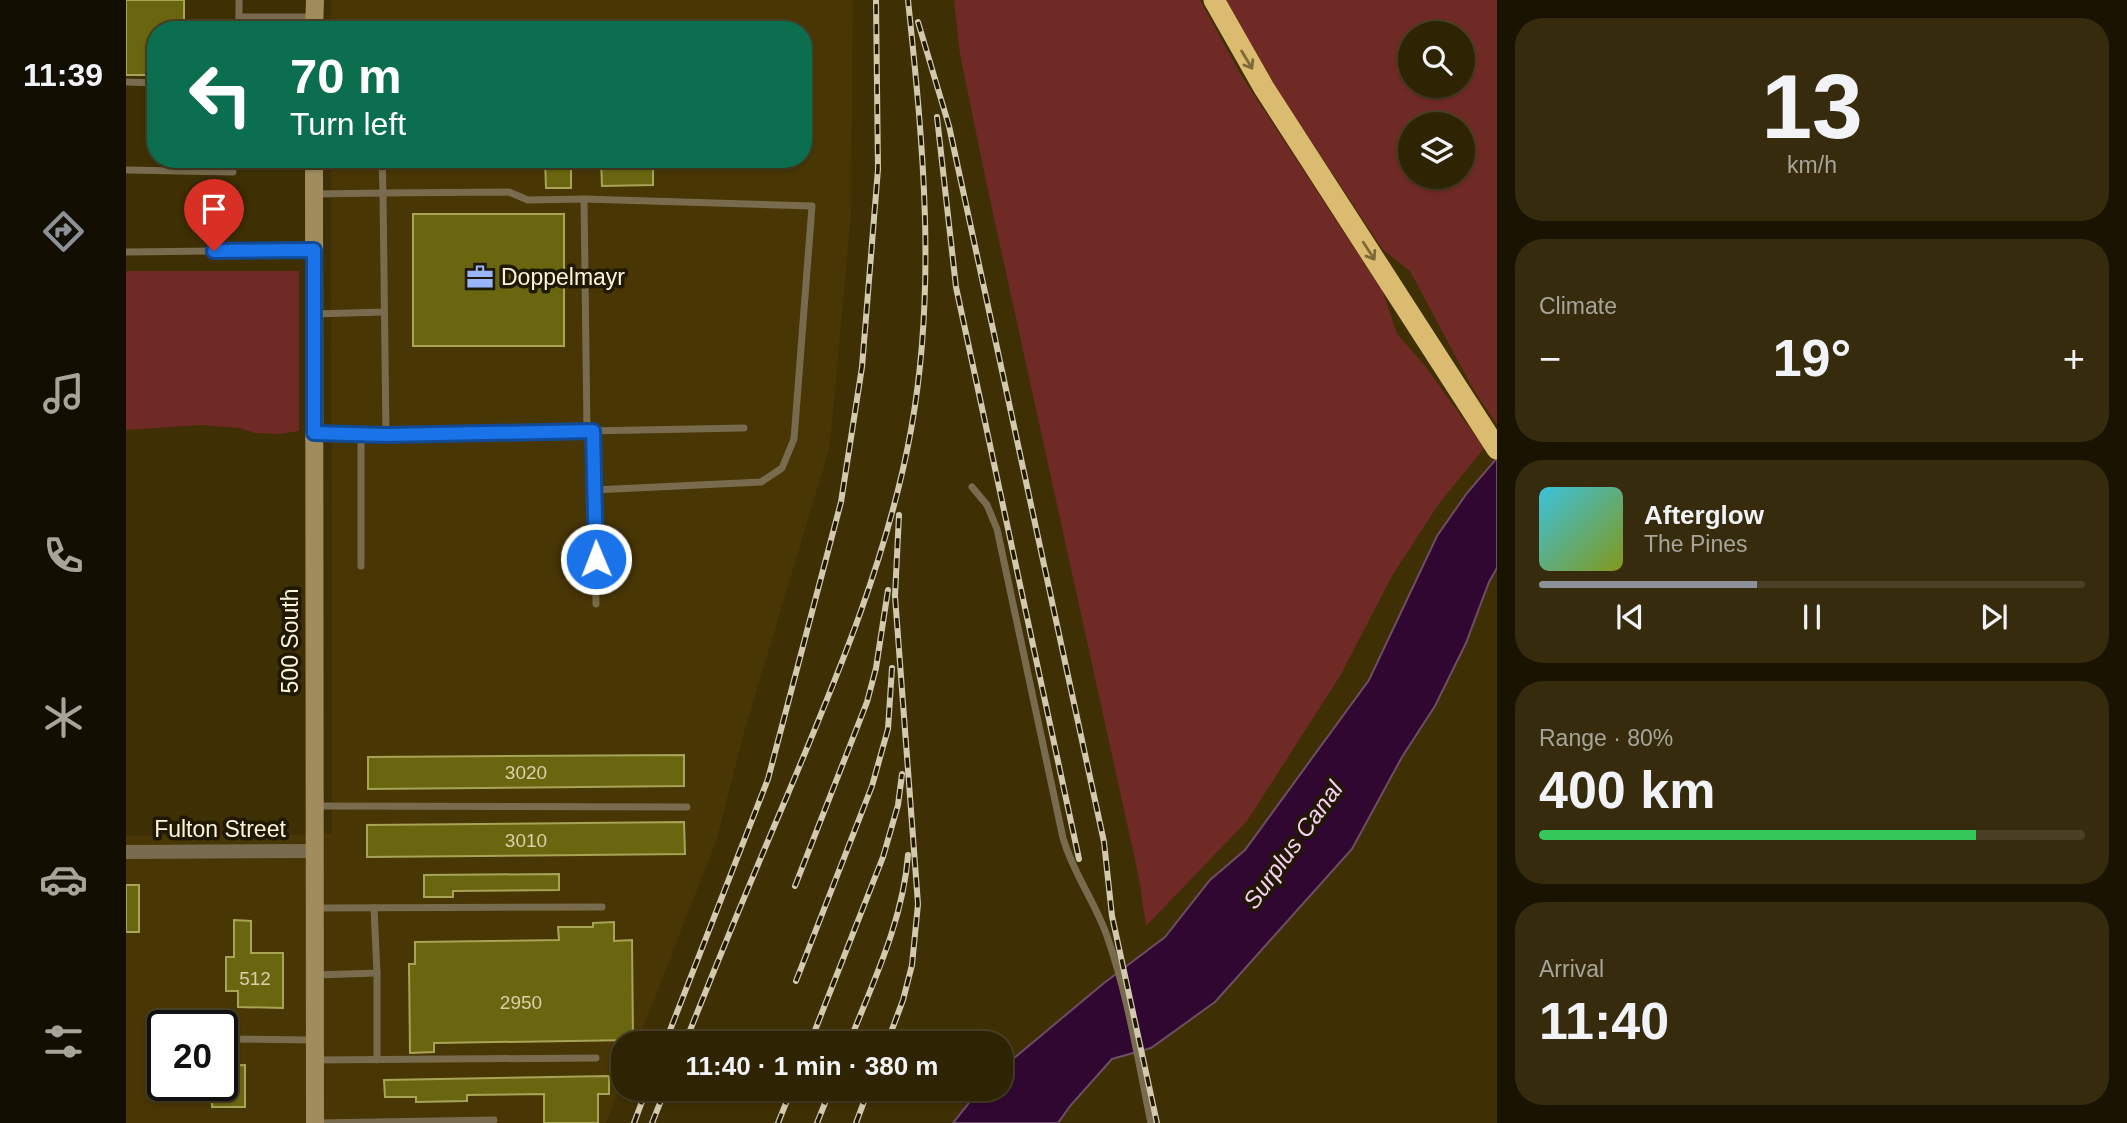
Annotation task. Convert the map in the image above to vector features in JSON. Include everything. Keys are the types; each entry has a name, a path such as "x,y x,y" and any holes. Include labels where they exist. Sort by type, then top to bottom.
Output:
{"highway":[{"path":"1214,0 1264,88 1497,449"}],"street":[{"name":"500 South","path":"314,168 315,1123"},
{"name":"Fulton Street","path":"126,852 315,851"}],"lane":[{"path":"239,0 239,21"},
{"path":"239,17 314,15"},
{"path":"126,82 147,83"},
{"path":"382,168 386,435"},
{"path":"126,170 233,172"},
{"path":"314,194 509,192 528,201 584,199 812,206 794,439 782,468 761,482 594,491"},
{"path":"584,199 596,604"},
{"path":"126,252 314,250"},
{"path":"314,314 384,312"},
{"path":"314,433 386,435 744,428"},
{"path":"361,435 361,566"},
{"path":"972,487 987,505 997,529 1068,856 1101,920 1117,973 1151,1123"},
{"path":"315,806 687,807"},
{"path":"315,908 601,907"},
{"path":"374,908 377,1060"},
{"path":"315,975 377,973"},
{"path":"238,1039 314,1040"},
{"path":"314,1060 596,1058"},
{"path":"315,1123 494,1120"}],"shaded area":[{"path":"331,0 853,0 851,216 830,446 745,729 717,839 642,1031 611,1031 611,1101 615,1101 606,1123 126,1123 126,836 332,834 331,168 812,168 812,21 331,21"},
{"path":"954,0 1200,0 1241,75 1383,292 1397,334 1425,366 1484,448 1438,505 1392,576 1340,676 1247,821 1146,926 1139,878 987,186 960,54"},
{"path":"1224,0 1497,0 1497,425 1472,387 1410,271 1383,250 1259,62"},
{"path":"126,271 299,271 299,431 280,434 255,433 239,428 201,425 126,430"}],"water":[{"name":"Surplus Canal","path":"1497,458 1497,568 1466,643 1435,706 1402,757 1352,849 1215,1002 1151,1048 1112,1059 1058,1123 953,1123 970,1101 1013,1101 1013,1059 1104,983 1165,937 1210,880 1245,850 1369,680 1437,536 1467,493"}],"building":[{"path":"126,0 184,0 184,21 147,21 147,75 126,75"},
{"path":"545,168 571,168 571,188 546,188"},
{"path":"601,168 653,168 653,185 602,186"},
{"path":"413,214 564,214 564,346 413,346"},
{"path":"684,755 684,786 368,789 368,757"},
{"path":"684,822 685,854 367,857 367,825"},
{"path":"559,874 559,890 453,891 453,897 424,897 424,875"},
{"path":"126,885 139,885 139,932 126,932"},
{"path":"234,920 251,921 251,953 283,953 283,1008 238,1007 238,991 226,991 226,957 234,957"},
{"path":"614,922 614,941 632,940 633,1031 611,1031 611,1040 434,1043 434,1052 410,1053 409,964 415,964 415,942 559,940 558,927 593,927 593,923"},
{"path":"238,1065 245,1065 245,1107 212,1107 212,1101 238,1101"},
{"path":"609,1076 609,1094 598,1094 598,1123 544,1123 544,1094 467,1095 467,1101 416,1102 416,1097 385,1097 384,1080"}],"railway":[{"path":"670,1031 768,779 841,502 862,367 878,169 876,0"},
{"path":"690,1031 859,616 889,524 911,430 924,322 925,215 908,0"},
{"path":"918,22 949,126 1104,842 1112,916 1157,1123"},
{"path":"937,117 956,287 1079,859"},
{"path":"891,1031 912,965 918,904 895,596 899,515"},
{"path":"795,886 867,702 876,668 888,590"},
{"path":"796,981 872,786 888,729 892,668"},
{"path":"815,1031 883,857 898,805 902,774"},
{"path":"854,1031 893,927 900,904 908,855"},
{"path":"634,1123 642,1101"},
{"path":"652,1123 661,1101"},
{"path":"778,1123 787,1101"},
{"path":"817,1123 826,1101"},
{"path":"856,1123 864,1101"}],"place":[{"name":"Doppelmayr","path":"480,277"}],"route":[{"path":"214,251 314,250 314,433 386,435 593,431 596,559"}]}
